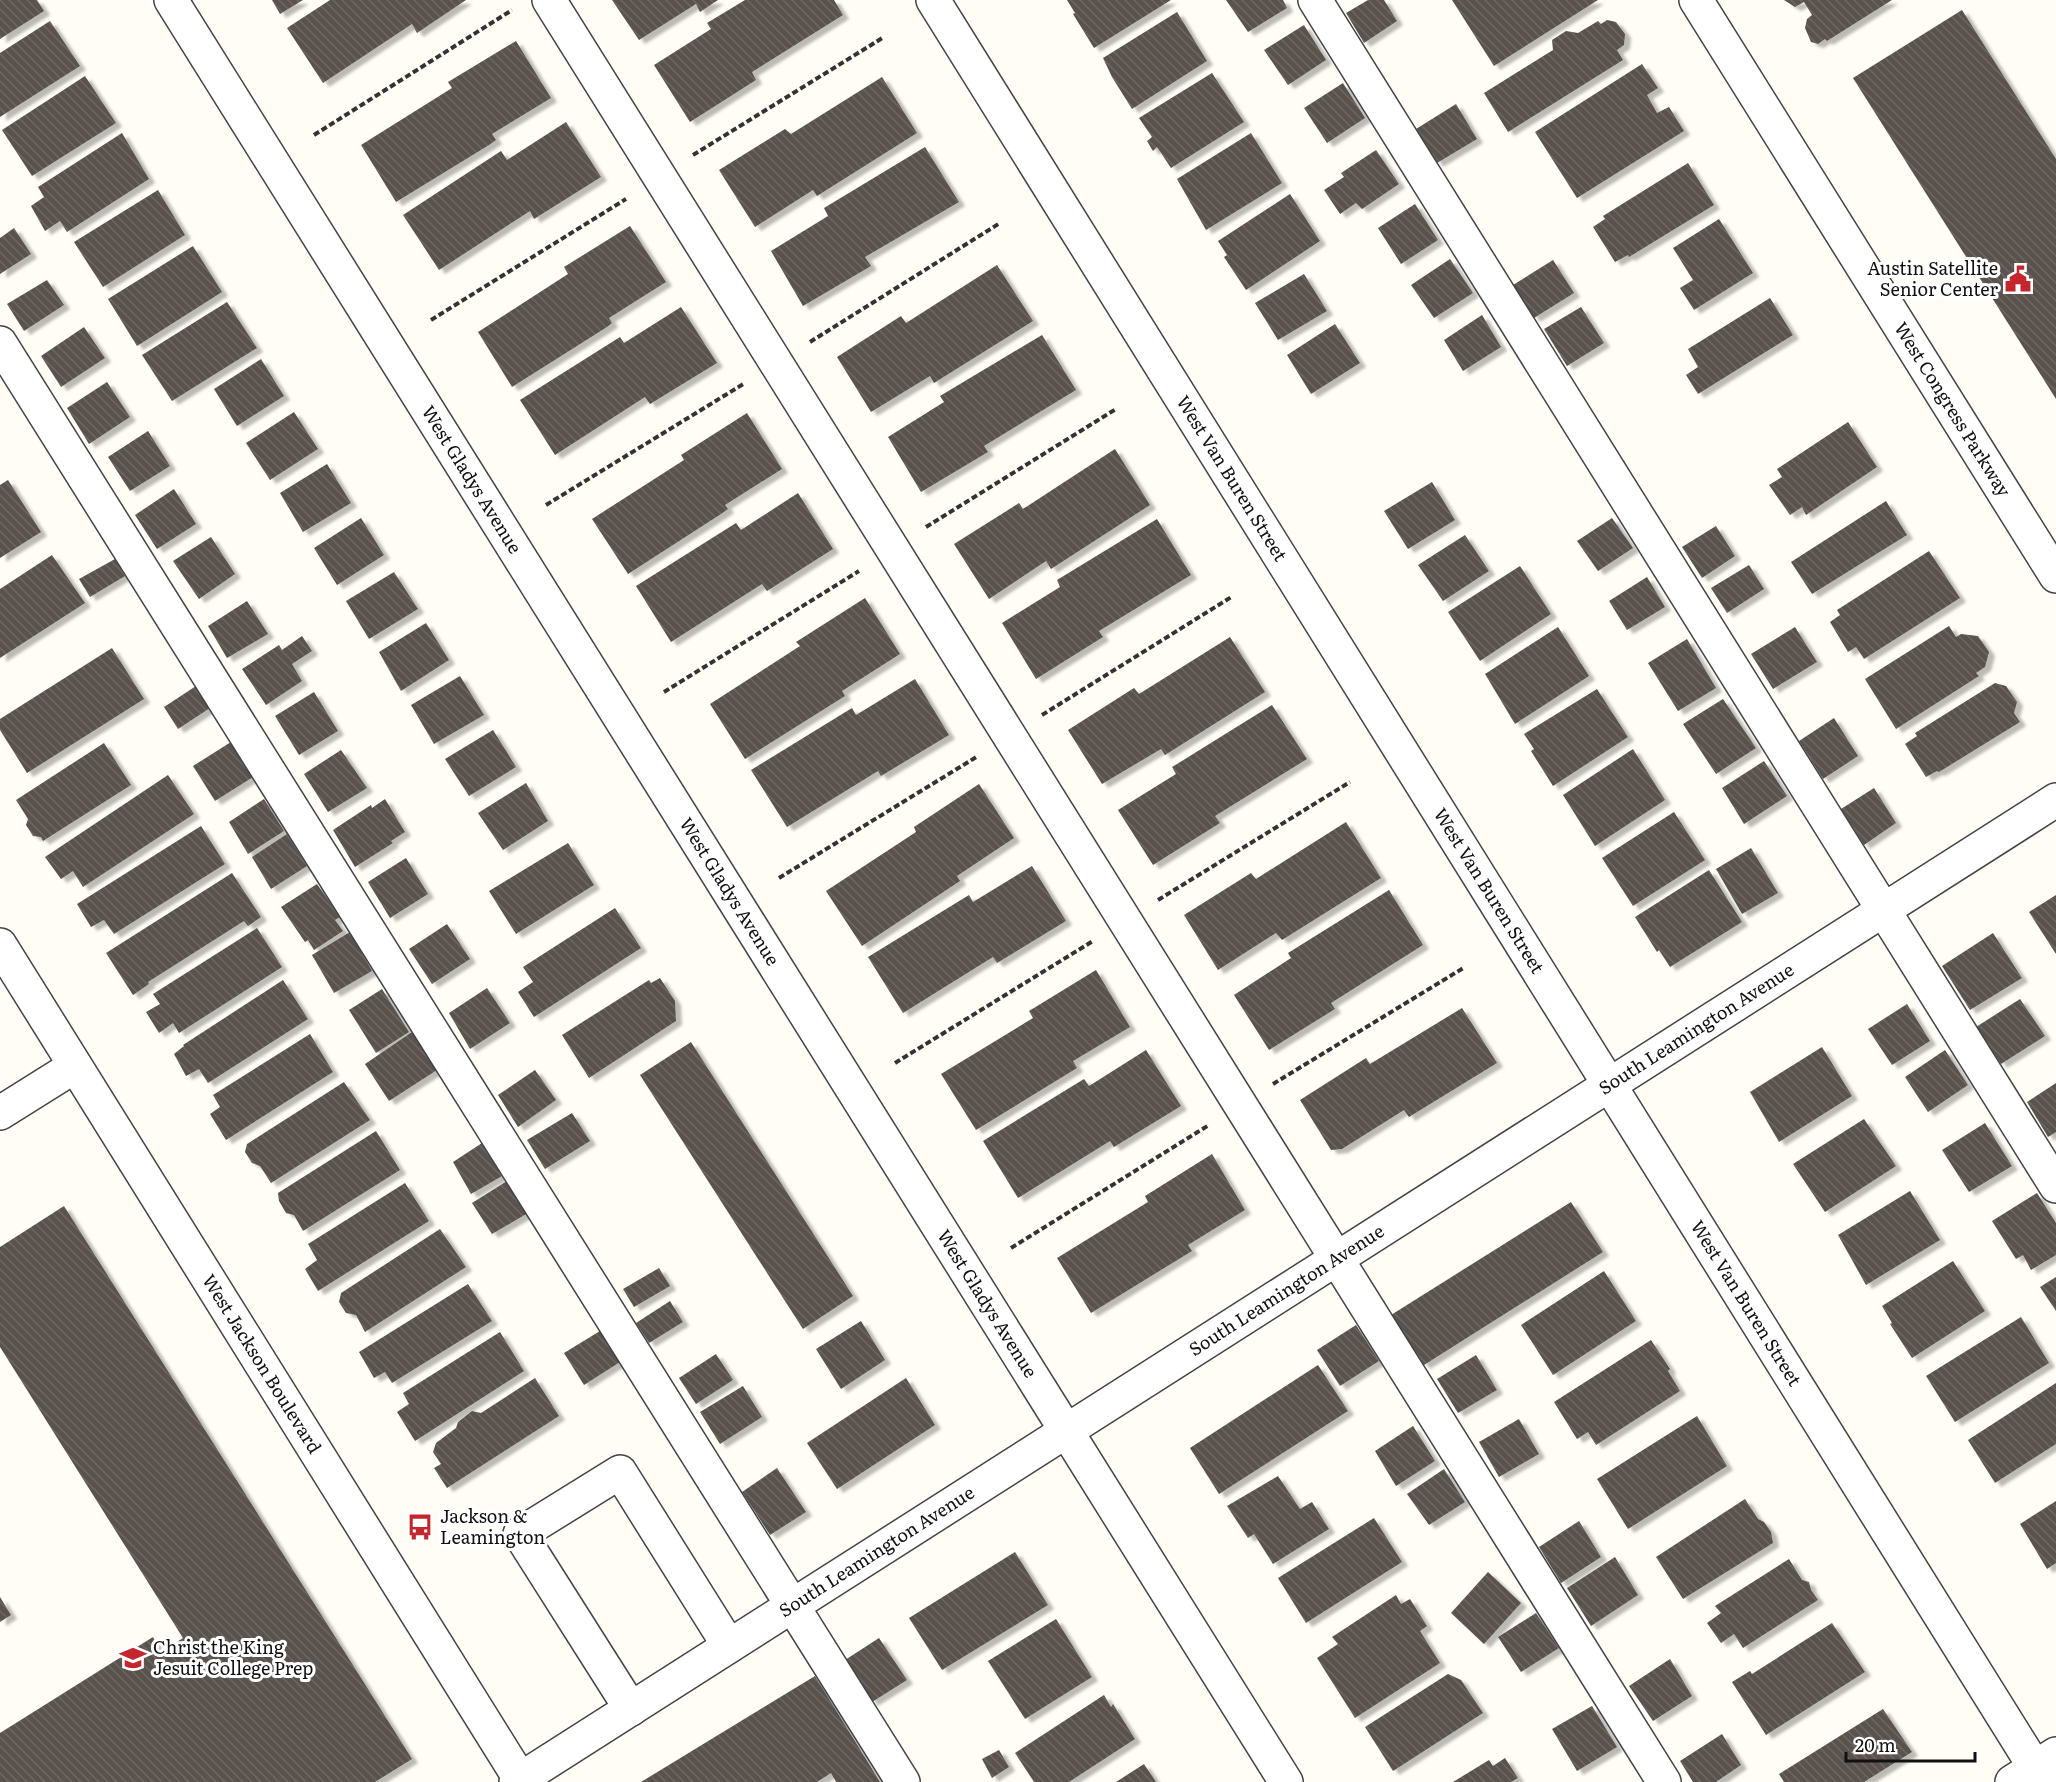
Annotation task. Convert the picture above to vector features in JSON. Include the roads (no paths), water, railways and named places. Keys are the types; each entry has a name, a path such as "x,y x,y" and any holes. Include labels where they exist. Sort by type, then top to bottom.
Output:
{"street":[{"name":"West Gladys Avenue","path":"171,0 1286,1782"},
{"path":"549,0 1664,1782"},
{"name":"West Van Buren Street","path":"933,0 2037,1771"},
{"path":"1315,0 2056,1186"},
{"name":"West Congress Parkway","path":"1696,0 2056,576"},
{"path":"0,343 903,1782"},
{"name":"South Leamington Avenue","path":"520,1781 2056,800"},
{"name":"West Jackson Boulevard","path":"0,945 520,1781"},
{"path":"0,1113 75,1066"},
{"path":"631,1709 520,1534 620,1472 729,1646"}],"place":[{"name":"Austin Satellite Senior Center","path":"2018,279"},
{"name":"Jackson & Leamington","path":"420,1527"},
{"name":"Christ the King Jesuit College Prep","path":"133,1658"}]}
